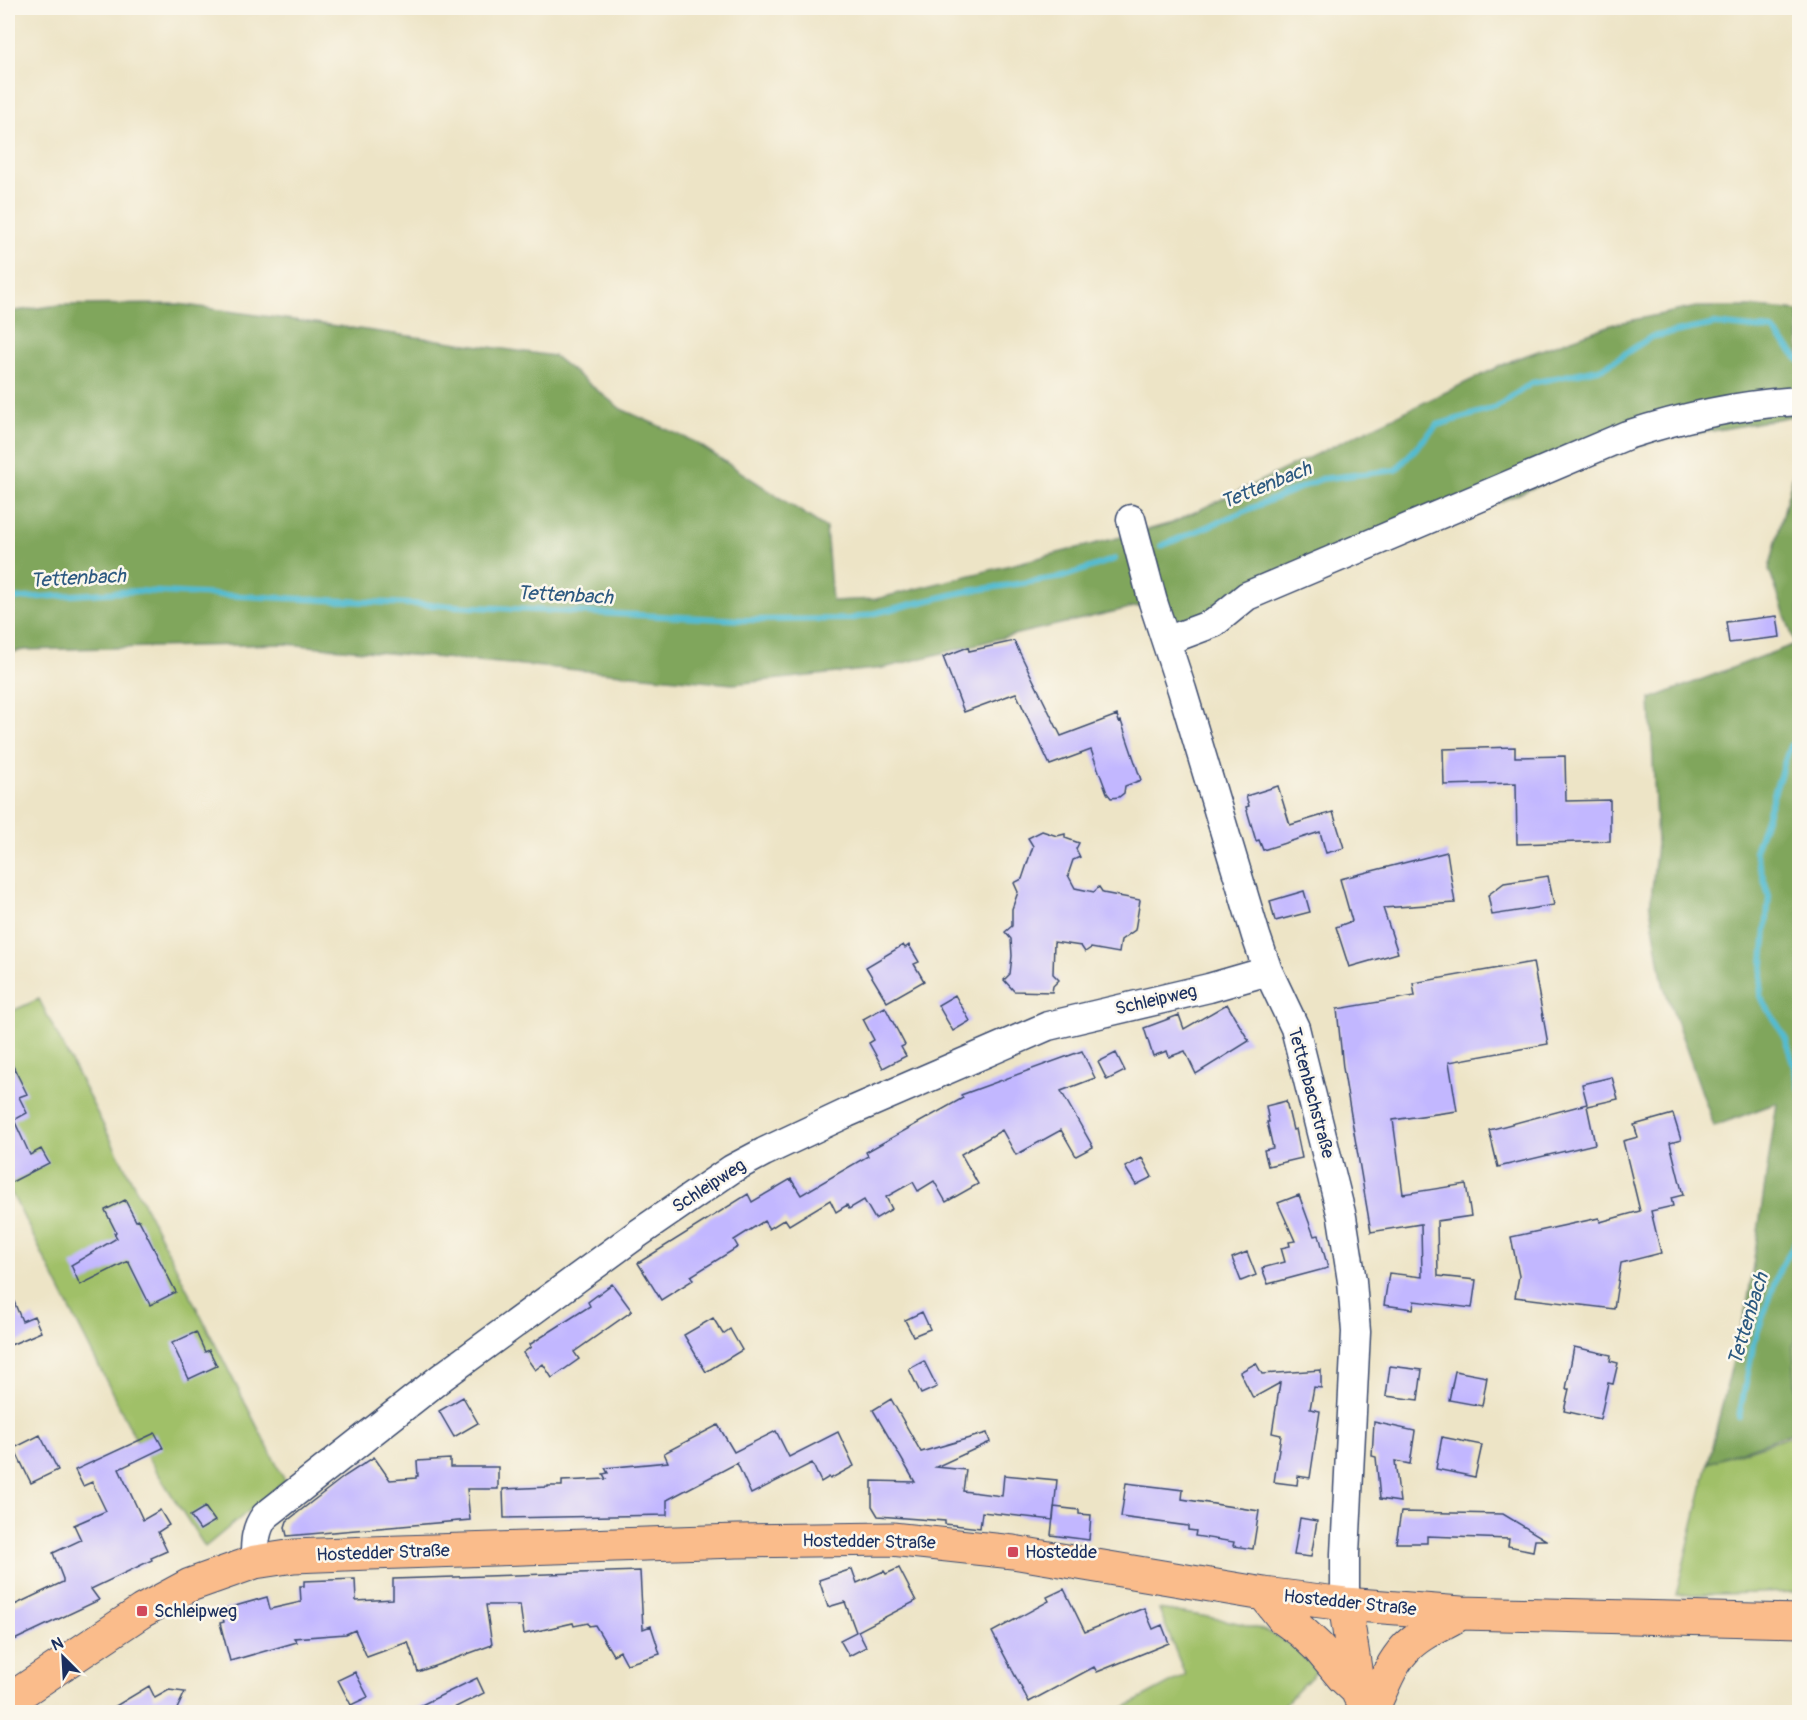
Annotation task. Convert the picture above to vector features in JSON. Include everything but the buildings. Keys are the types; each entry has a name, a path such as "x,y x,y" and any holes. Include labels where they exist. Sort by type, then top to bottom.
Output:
{"main road":[{"name":"Hostedder Straße","path":"8,1701 155,1603 190,1585 255,1562 294,1557 370,1553 737,1541 892,1539 1013,1552 1264,1594 1346,1604 1461,1613 1800,1621"},
{"path":"1264,1594 1282,1618 1318,1647 1364,1706"},
{"path":"1346,1604 1364,1706"},
{"path":"1364,1706 1405,1649 1417,1638 1461,1613"}],"street":[{"path":"1166,641 1214,622 1247,596 1627,435 1680,418 1737,408 1800,401"},
{"name":"Tettenbachstraße","path":"1131,519 1153,602 1256,936 1268,971 1295,1028 1302,1050 1342,1217 1352,1281 1356,1332 1344,1554 1346,1604"},
{"name":"Schleipweg","path":"255,1562 255,1543 259,1525 265,1516 442,1377 636,1235 732,1169 847,1113 1048,1026 1209,988 1268,971"}],"green space":[{"path":"178,304 554,356 621,409 695,442 826,528 832,601 876,599 1172,523 1513,360 1614,324 1696,307 1757,307 1799,311 1799,415 1647,443 1166,641 1152,603 884,668 733,684 286,644 24,650 8,653 8,312 60,305"},
{"path":"1799,443 1800,1325 1793,1347 1798,1431 1708,1463 1748,1299 1777,1103 1714,1126 1663,984 1650,907 1657,844 1650,699 1795,644 1769,569"},
{"path":"39,999 285,1481 205,1547 134,1436 8,1186 8,1013"},
{"path":"1799,1325 1799,1592 1676,1595 1708,1463 1792,1436 1793,1347"},
{"path":"1159,1609 1221,1619 1266,1631 1289,1644 1317,1671 1277,1712 1116,1712 1185,1675"}],"waterway":[{"name":"Tettenbach","path":"1161,546 1321,479 1396,470 1437,425 1495,408 1532,383 1603,368 1651,337 1715,324 1773,330 1800,361"},
{"name":"Tettenbach","path":"8,599 138,591 744,620 850,619 963,592 1063,577 1115,559"},
{"name":"Tettenbach","path":"1800,739 1790,746 1755,851 1769,896 1760,996 1786,1039 1800,1089"},
{"name":"Tettenbach","path":"1739,1417 1754,1342 1779,1271 1800,1234"}],"place":[{"name":"Hostedde","path":"1013,1552"},
{"name":"Schleipweg","path":"142,1611"}]}
